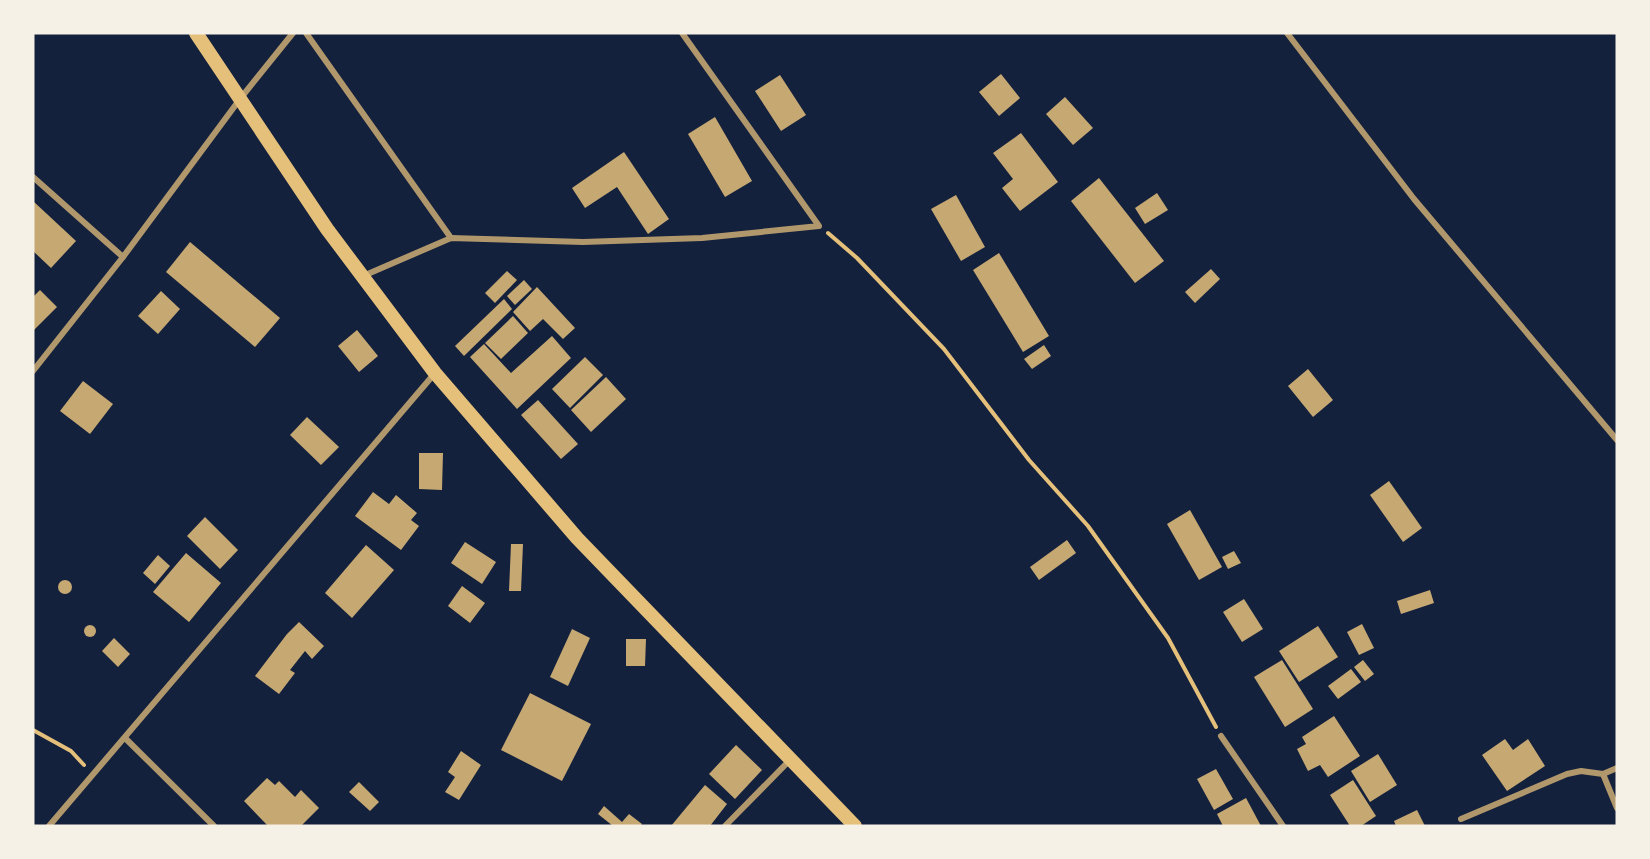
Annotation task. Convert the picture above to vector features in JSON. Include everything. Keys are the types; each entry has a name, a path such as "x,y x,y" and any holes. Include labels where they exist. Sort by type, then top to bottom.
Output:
{"main road":[{"path":"196,33 327,229 435,373 578,538 855,826"}],"street":[{"path":"33,371 123,257 240,99 293,33"},
{"path":"306,33 451,238"},
{"path":"362,276 451,238 583,242 702,238 819,226 682,33"},
{"path":"1287,33 1414,199 1617,440"},
{"path":"33,177 123,257"},
{"path":"49,826 435,373"},
{"path":"1221,736 1283,826"},
{"path":"125,738 214,826"},
{"path":"725,826 791,759"},
{"path":"1461,819 1567,774 1581,771 1603,774 1617,768"},
{"path":"1603,774 1617,808"}],"path":[{"path":"819,226 857,258 944,349 1029,460 1088,526 1168,638 1221,736"},
{"path":"33,730 71,752 93,774"}],"building":[{"path":"1001,74 1020,98 999,116 979,92"},
{"path":"780,75 806,115 781,131 755,91"},
{"path":"1065,97 1093,128 1073,145 1046,114"},
{"path":"715,117 752,181 725,197 688,134"},
{"path":"1021,133 1058,182 1020,211 1002,188 1013,179 993,153"},
{"path":"624,152 669,219 648,234 617,187 585,208 572,188"},
{"path":"1099,178 1164,261 1135,283 1071,201"},
{"path":"1157,193 1168,210 1145,224 1135,208"},
{"path":"956,195 985,247 961,261 931,209"},
{"path":"33,201 76,241 51,268 33,251"},
{"path":"190,242 280,318 255,347 166,272"},
{"path":"999,253 1049,336 1023,352 973,270"},
{"path":"1211,269 1220,279 1195,303 1185,292"},
{"path":"507,271 517,280 495,303 485,293"},
{"path":"524,280 532,289 515,305 507,296"},
{"path":"537,287 575,328 563,339 543,319 530,331 513,312"},
{"path":"40,290 57,307 33,331 33,297"},
{"path":"161,291 180,309 158,334 138,316"},
{"path":"504,299 512,309 464,356 455,346"},
{"path":"513,316 528,333 501,359 485,343"},
{"path":"357,330 378,356 359,372 338,346"},
{"path":"552,336 571,358 517,409 470,357 484,344 511,373"},
{"path":"1044,345 1051,356 1032,369 1024,359"},
{"path":"585,357 603,375 570,408 552,389"},
{"path":"1308,369 1333,400 1313,417 1288,386"},
{"path":"606,377 626,399 591,432 571,410"},
{"path":"83,381 113,404 90,434 60,411"},
{"path":"538,400 578,444 561,459 521,415"},
{"path":"307,417 339,447 321,465 290,435"},
{"path":"419,453 443,453 442,490 419,489"},
{"path":"1389,481 1422,528 1403,542 1370,495"},
{"path":"373,492 389,504 396,495 417,513 411,520 419,526 401,550 355,516"},
{"path":"1190,510 1222,567 1199,580 1167,524"},
{"path":"205,517 238,550 220,569 187,536"},
{"path":"1067,540 1076,553 1039,580 1030,567"},
{"path":"465,542 496,562 482,584 451,563"},
{"path":"511,544 523,544 521,591 509,591"},
{"path":"366,545 394,570 352,618 325,593"},
{"path":"1234,551 1241,563 1228,569 1222,557"},
{"path":"186,553 221,583 189,622 153,592"},
{"path":"158,555 170,566 155,584 143,573"},
{"path":"65,580 70,582 72,587 70,592 65,594 60,592 58,587 60,582"},
{"path":"462,586 485,603 470,623 448,606"},
{"path":"1430,590 1434,603 1401,614 1397,601"},
{"path":"1244,599 1263,629 1242,642 1223,612"},
{"path":"299,622 324,646 312,659 305,651 290,670 295,673 279,694 255,676"},
{"path":"1362,624 1374,648 1359,655 1347,632"},
{"path":"92,625 95,626 95,636 88,637 85,636 84,629 85,626"},
{"path":"1318,626 1338,657 1299,682 1279,651"},
{"path":"572,629 590,638 568,686 550,677"},
{"path":"114,638 130,654 118,667 102,651"},
{"path":"626,639 646,639 645,666 626,666"},
{"path":"1282,660 1313,709 1285,727 1254,677"},
{"path":"1363,660 1374,674 1365,681 1354,667"},
{"path":"1351,669 1361,682 1338,699 1328,686"},
{"path":"530,693 591,724 562,781 501,750"},
{"path":"1334,716 1360,756 1328,777 1320,765 1308,771 1297,749 1306,744 1302,737"},
{"path":"1505,739 1513,750 1528,739 1545,766 1507,791 1482,755"},
{"path":"736,745 762,770 735,799 709,774"},
{"path":"461,751 481,765 459,800 445,792 455,777 448,772"},
{"path":"1378,754 1397,785 1370,802 1351,771"},
{"path":"1216,769 1233,799 1214,810 1197,779"},
{"path":"267,778 275,785 279,781 295,797 301,790 319,808 301,826 265,826 267,825 244,801"},
{"path":"1353,780 1376,816 1361,826 1350,826 1330,795"},
{"path":"359,782 379,802 370,811 349,792"},
{"path":"705,785 727,804 710,826 671,826"},
{"path":"1246,798 1261,826 1223,826 1217,814"},
{"path":"604,806 622,822 629,814 642,824 640,826 613,826 598,814"},
{"path":"1417,810 1425,826 1396,826 1394,821"}]}
